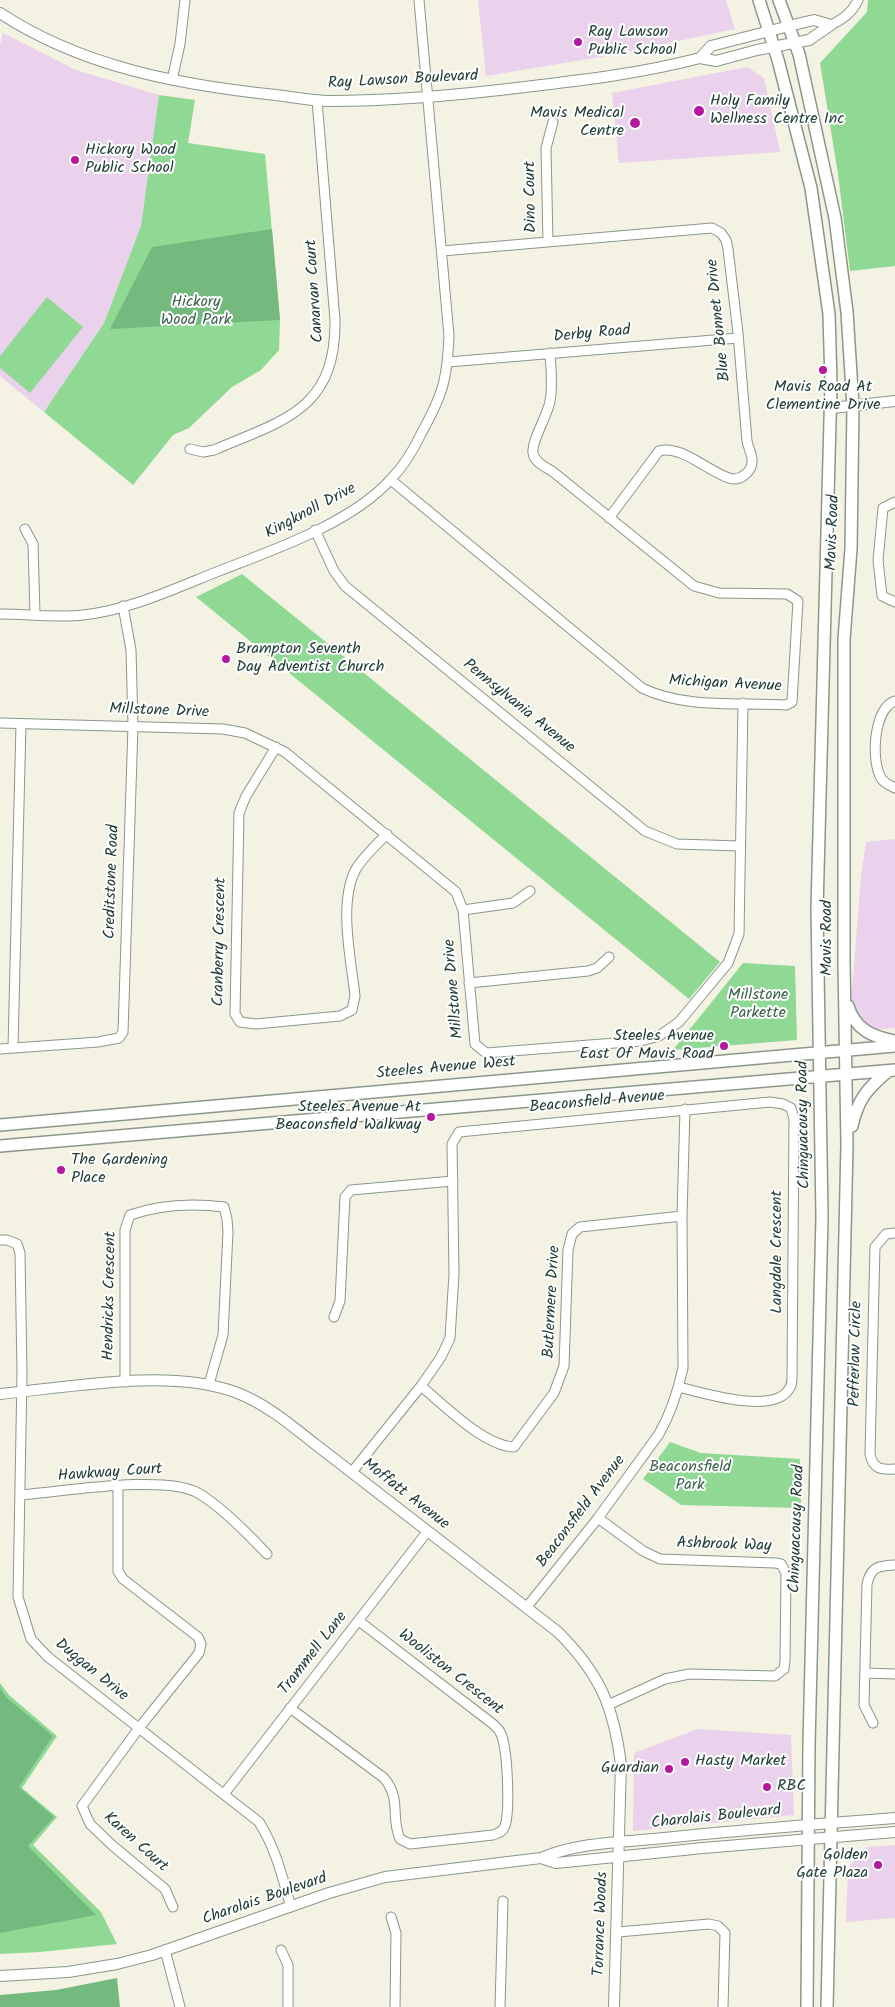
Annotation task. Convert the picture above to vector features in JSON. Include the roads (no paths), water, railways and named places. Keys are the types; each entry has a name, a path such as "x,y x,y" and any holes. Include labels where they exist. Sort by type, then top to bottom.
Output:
{"main road":[{"name":"Mavis Road","path":"759,0 774,46 811,188 829,314 832,408 817,909 820,1053"},
{"name":"Mavis Road","path":"779,0 795,43 818,138 834,218 847,312 853,406 851,549 844,639 844,994 846,1075"},
{"path":"824,638 844,639"},
{"path":"844,994 852,1017 862,1029 878,1038 895,1041"},
{"name":"Steeles Avenue West","path":"0,1125 895,1046"},
{"name":"Chinguacousy Road","path":"807,2007 809,1744 822,1217 820,1053"},
{"path":"0,1146 891,1070"},
{"path":"847,1145 856,1108 868,1088 891,1070"},
{"path":"827,2007 847,1145 846,1075"}],"street":[{"path":"172,80 180,44 186,0"},
{"name":"Kingknoll Drive","path":"0,614 84,615 159,595 283,546 315,530 364,503 391,480 405,461 434,410 446,378 448,362 448,310 419,0"},
{"path":"830,25 845,18 854,9 858,0"},
{"name":"Ray Lawson Boulevard","path":"0,13 38,37 91,59 172,80 247,93 316,100 428,97 599,78 700,58 716,61 774,46 809,40 830,25"},
{"name":"Ray Lawson Boulevard","path":"700,58 711,46 769,31 814,20 830,25"},
{"name":"Canarvan Court","path":"190,449 203,452 214,450 282,421 305,404 319,390 330,368 335,346 335,320 316,100"},
{"name":"Dino Court","path":"548,242 546,148 553,122"},
{"name":"Blue Bonnet Drive","path":"442,251 712,228 726,240 738,338 747,441 752,460 747,473 741,478 728,478 670,449 659,451 609,518"},
{"name":"Derby Road","path":"448,362 738,338"},
{"name":"Michigan Avenue","path":"391,480 628,675 638,686 655,695 668,698 786,705 792,702 798,601 787,594 719,593 694,586 552,470 536,460 532,453 550,402 550,353"},
{"path":"832,408 895,401"},
{"path":"895,502 883,508 878,560 882,596 895,602"},
{"path":"25,530 34,544 35,614"},
{"name":"Pennsylvania Avenue","path":"315,530 334,571 345,586 645,831 677,844 740,846"},
{"name":"Creditstone Road","path":"0,1049 98,1042 119,1038 123,1032 133,726 131,650 123,606"},
{"path":"895,701 887,704 878,721 876,757 880,776 886,784 895,788"},
{"name":"Millstone Drive","path":"0,723 223,729 245,733 276,747 302,764 456,892 463,910 475,1044 486,1053 641,1041 659,1036 679,1022 728,963 739,934 743,703"},
{"path":"13,1047 21,724"},
{"name":"Cranberry Crescent","path":"276,747 246,796 239,813 235,1014 240,1022 256,1024 345,1015 352,1010 354,996 347,906 349,886 357,869 387,834"},
{"path":"463,910 513,902 530,890"},
{"path":"470,983 588,971 597,968 609,957"},
{"name":"Langdale Crescent","path":"679,1387 713,1397 774,1401 789,1389 792,1378 794,1119 791,1108 783,1104 770,1102 685,1110"},
{"name":"Beaconsfield Avenue","path":"352,1472 420,1386 441,1357 450,1338 454,1274 452,1144 459,1132 685,1110 682,1216 682,1368 679,1387 659,1434 598,1518 526,1608"},
{"path":"334,1317 340,1301 345,1197 351,1190 453,1181"},
{"name":"Hendricks Crescent","path":"125,1382 125,1230 130,1215 150,1208 205,1205 224,1207 228,1219 223,1336 209,1384"},
{"name":"Butlermere Drive","path":"420,1386 480,1433 503,1446 514,1447 554,1393 564,1366 568,1250 572,1234 580,1227 682,1216"},
{"name":"Pefferlaw Circle","path":"895,1233 886,1234 875,1246 870,1454 874,1466 878,1469 895,1469"},
{"name":"Duggan Drive","path":"0,1240 7,1240 17,1244 20,1254 21,1392 18,1597 31,1639 48,1657 259,1822 271,1841 280,1863 291,1906"},
{"name":"Moffatt Avenue","path":"0,1394 153,1380 209,1384 237,1393 279,1416 558,1632 582,1657 599,1684 618,1737 621,1765 618,1843"},
{"name":"Hawkway Court","path":"20,1495 152,1483 176,1485 198,1493 248,1535 266,1554"},
{"path":"118,1487 118,1571 122,1579 198,1637 201,1644 199,1653 139,1728"},
{"name":"Ashbrook Way","path":"598,1518 643,1551 660,1559 775,1563 781,1564 786,1573 785,1660 784,1668 776,1676 689,1674 665,1679 608,1705"},
{"name":"Trammell Lane","path":"224,1794 427,1532"},
{"path":"873,1723 864,1705 867,1584 870,1573 878,1566 895,1565"},
{"name":"Wooliston Crescent","path":"290,1708 384,1778 393,1788 396,1802 395,1830 400,1839 410,1844 493,1835 505,1827 506,1749 500,1732 489,1721 359,1621"},
{"path":"865,1673 895,1674"},
{"name":"Karen Court","path":"139,1728 82,1806 90,1824 113,1846 165,1889 173,1907"},
{"name":"Charolais Boulevard","path":"0,1976 68,1972 117,1964 165,1950 291,1906 385,1877 541,1858 560,1850 618,1843 809,1824 895,1818"},
{"name":"Charolais Boulevard","path":"541,1858 556,1863 703,1848 895,1832"},
{"name":"Torrance Woods","path":"614,2007 618,1932 618,1843"},
{"path":"500,2007 503,1901"},
{"path":"392,1917 396,1933 394,2007"},
{"path":"618,1932 709,1924 718,1926 725,1933 723,2007"},
{"path":"165,1950 180,2007"},
{"path":"281,1950 288,1965 288,2007"}],"place":[{"name":"Ray Lawson Public School","path":"578,42"},
{"name":"Holy Family Wellness Centre Inc","path":"699,111"},
{"name":"Mavis Medical Centre","path":"635,123"},
{"name":"Hickory Wood Public School","path":"75,160"},
{"name":"Mavis Road At Clementine Drive","path":"823,370"},
{"name":"Brampton Seventh Day Adventist Church","path":"226,659"},
{"name":"Steeles Avenue East Of Mavis Road","path":"724,1046"},
{"name":"Steeles Avenue At Beaconsfield Walkway","path":"431,1117"},
{"name":"The Gardening Place","path":"61,1170"},
{"name":"Hasty Market","path":"685,1762"},
{"name":"Guardian","path":"669,1769"},
{"name":"RBC","path":"767,1787"},
{"name":"Golden Gate Plaza","path":"878,1865"}],"park label":[{"name":"Hickory Wood Park","path":"196,312"},
{"name":"Millstone Parkette","path":"758,1005"},
{"name":"Beaconsfield Park","path":"690,1477"}]}
